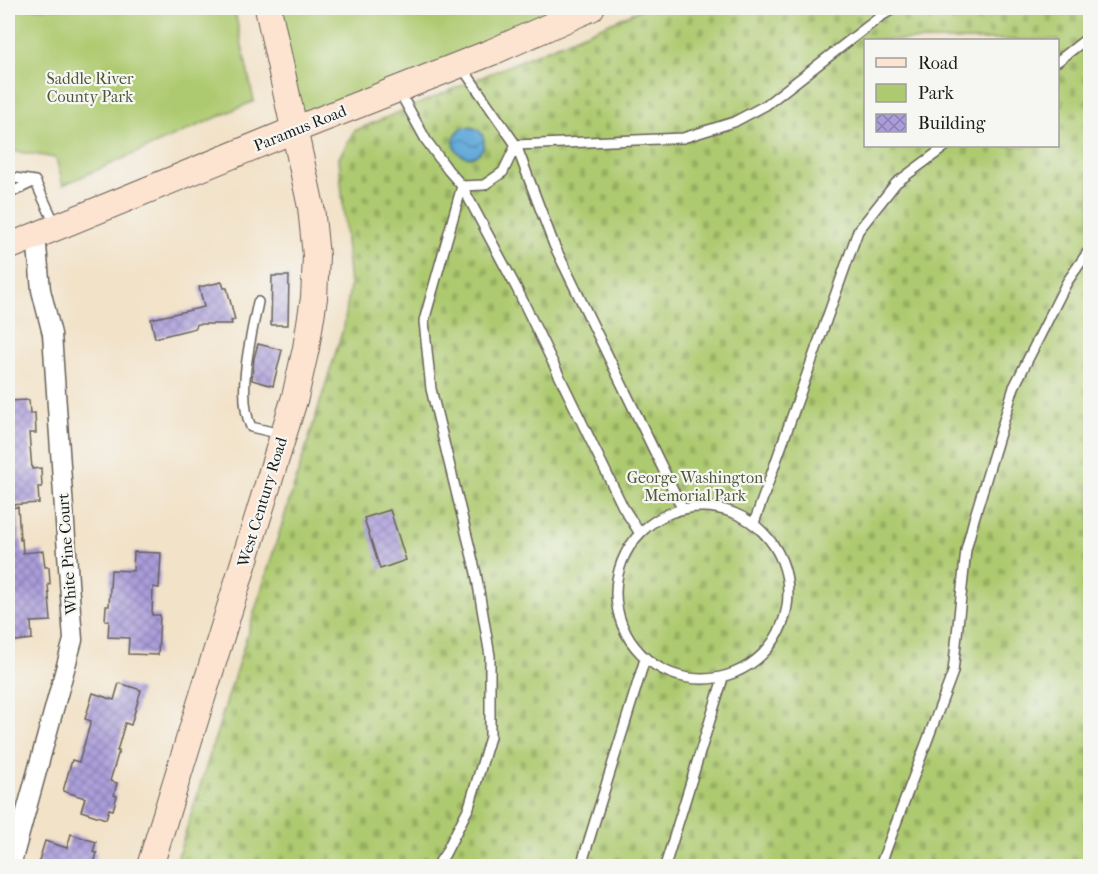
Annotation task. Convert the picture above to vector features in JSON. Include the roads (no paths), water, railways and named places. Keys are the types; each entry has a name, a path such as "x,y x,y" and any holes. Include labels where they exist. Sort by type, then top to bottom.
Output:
{"main road":[{"name":"West Century Road","path":"150,867 295,397 314,298 316,256 311,207 268,8"},
{"name":"Paramus Road","path":"8,247 294,130 503,48 591,8"}],"street":[{"name":"White Pine Court","path":"11,867 73,640 52,334 41,290 46,231"}],"lane":[{"path":"516,145 683,138 734,122 766,105 881,16 895,8"},
{"path":"1059,60 1090,36"},
{"path":"460,65 516,145 554,245 682,508"},
{"path":"398,89 426,140 462,186 517,289 623,507 639,532"},
{"path":"462,186 484,185 503,172 516,145"},
{"path":"754,523 858,231 896,183 945,147"},
{"path":"8,177 35,182"},
{"path":"35,182 46,231"},
{"path":"8,194 35,182"},
{"path":"437,867 469,807 489,737 490,656 476,573 431,389 424,321 462,186"},
{"path":"880,867 953,672 966,550 1014,387 1066,282 1090,249"},
{"path":"258,302 246,359 246,416 251,427 283,434"},
{"path":"720,507 754,523 776,547 787,578 787,610 775,640 753,664 723,678 696,680 669,674 645,659 624,631 615,597 620,562 639,532 659,517 682,508 720,507"},
{"path":"581,867 645,659"},
{"path":"665,867 723,678"}],"water":[{"path":"469,127 480,131 484,142 480,153 469,157 458,153 454,142 458,131"}],"park label":[{"name":"Saddle River County Park","path":"90,87"},
{"name":"George Washington Memorial Park","path":"695,486"}]}
